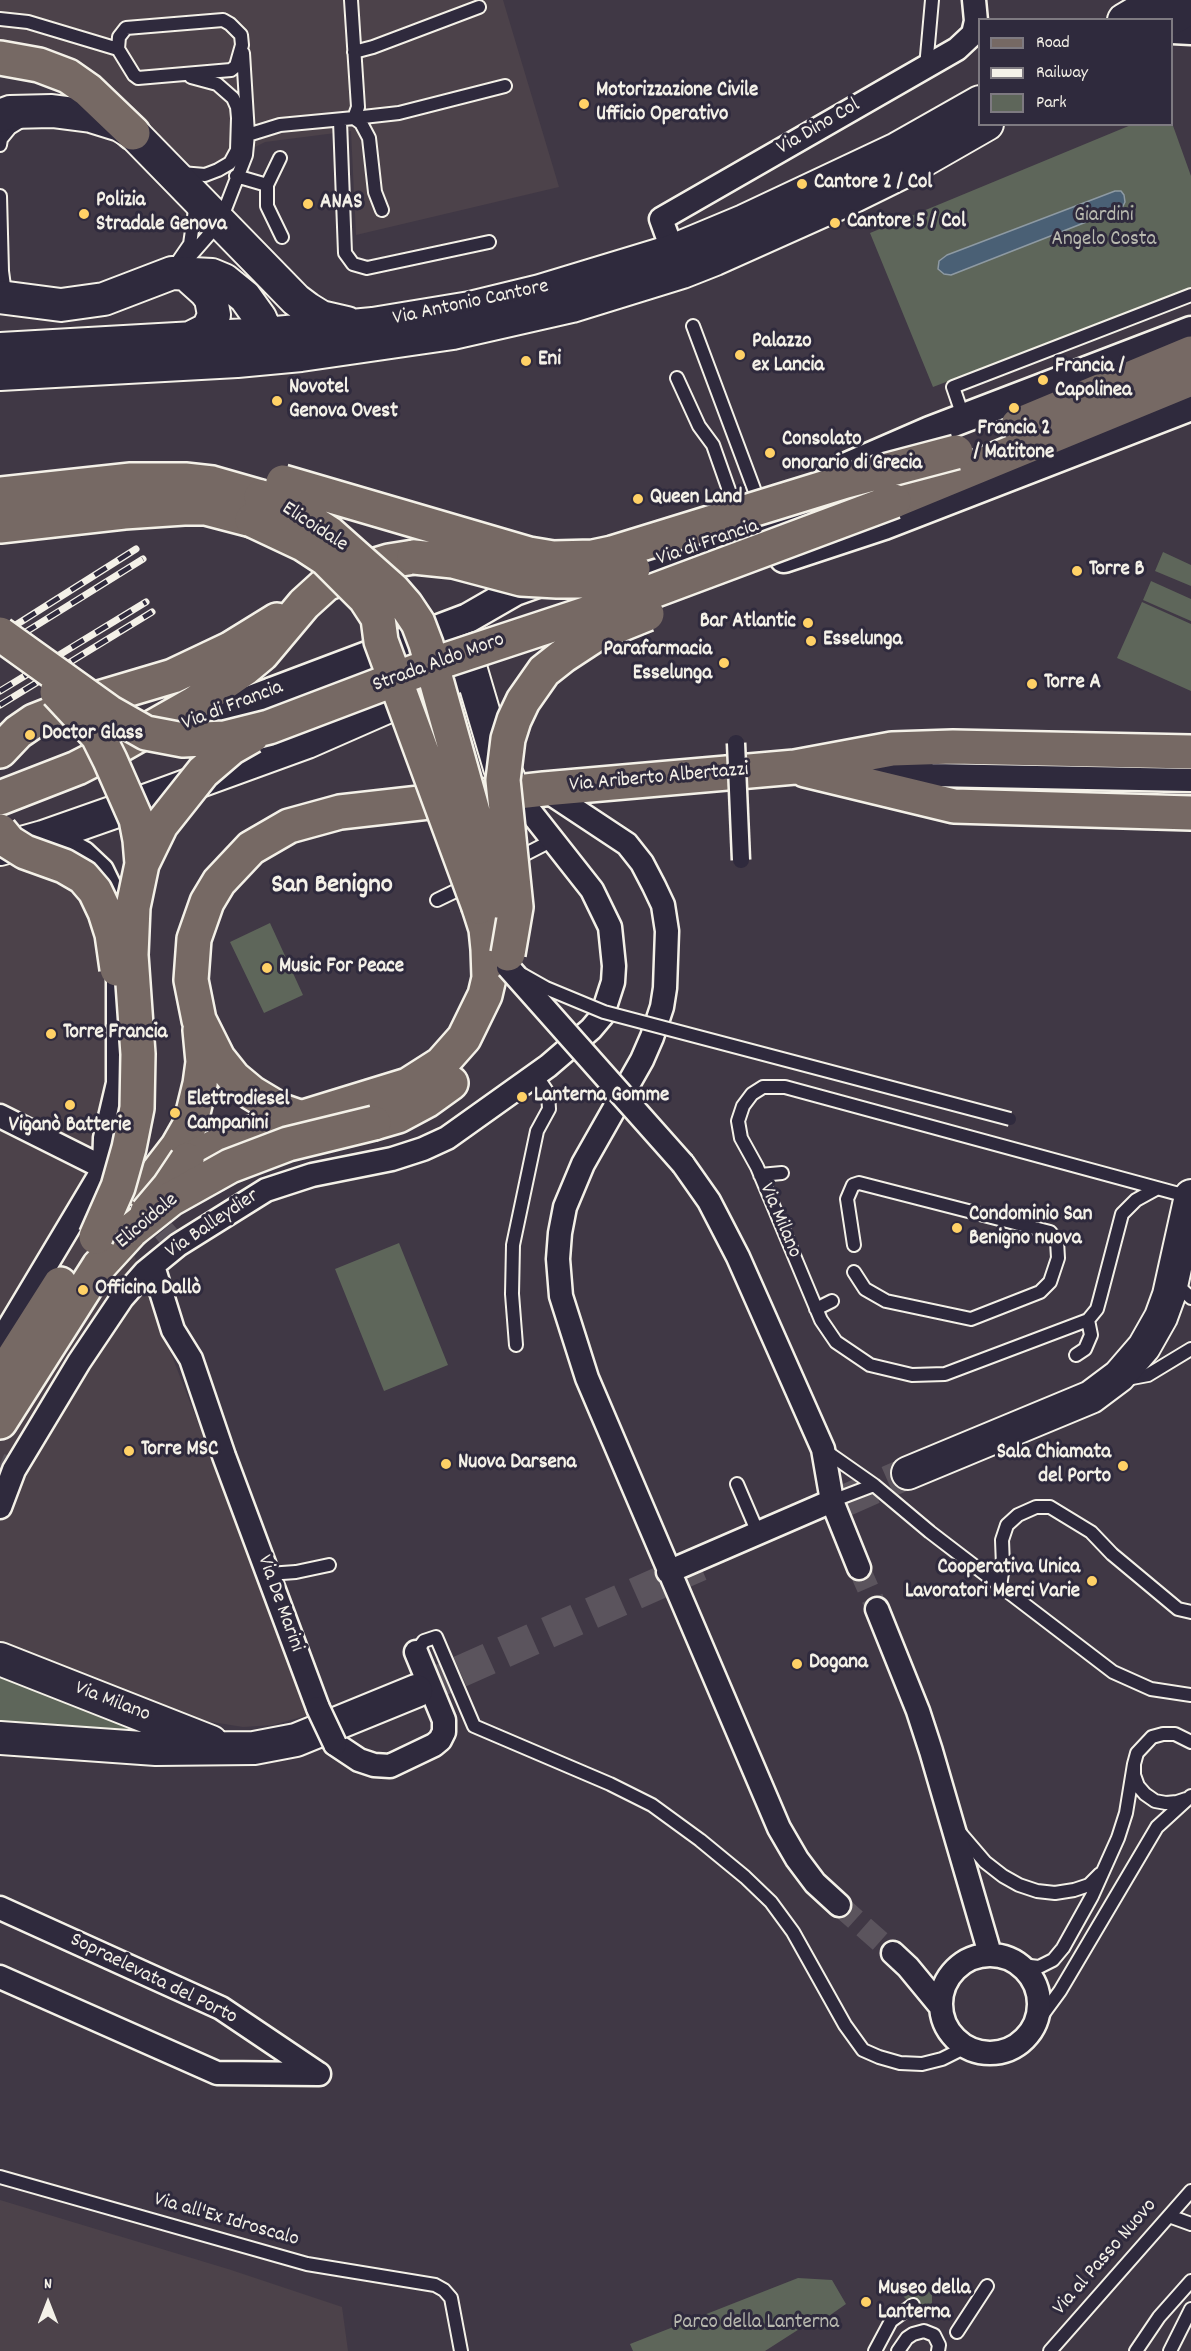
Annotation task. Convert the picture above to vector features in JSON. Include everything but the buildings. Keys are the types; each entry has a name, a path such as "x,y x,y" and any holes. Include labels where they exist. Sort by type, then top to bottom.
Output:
{"main road":[{"path":"1127,18 1158,0"},
{"path":"1173,18 1191,7"},
{"path":"0,58 39,65 68,76 88,90 308,309 335,321 373,324"},
{"name":"Via Antonio Cantore","path":"0,349 265,334 373,324 470,308 677,262 744,221 897,149 978,103"},
{"path":"12,112 74,113 120,125 133,133"},
{"name":"Via Antonio Cantore","path":"0,374 237,361 301,355 463,331 572,306 677,262 840,203 906,171 984,126"},
{"path":"173,272 205,291 211,299 214,315 208,329 190,338"},
{"path":"5,302 61,305 104,299 173,272 212,275 235,288 253,306 265,334"},
{"name":"Via Antonio Cantore","path":"265,334 278,349 301,355"},
{"path":"114,749 195,703 244,669 262,654 304,604 326,584 338,578 388,561 414,557 453,561 521,579 587,581 603,578 695,551 854,496 1191,353"},
{"path":"508,960 516,907 503,780 504,760 514,720 523,701 544,672 595,635 745,575 1191,379"},
{"path":"0,494 124,491 206,508 265,500 529,554 553,558 593,557 846,481 956,452"},
{"path":"0,526 124,491 174,471 219,469 265,500 294,540 326,559 364,598 378,618 381,641 486,929 489,978 480,1007 464,1038 441,1064 408,1085 302,1119"},
{"name":"Elicoidale","path":"0,1422 99,1266 132,1230 171,1199 230,1166 288,1144 398,1116 441,1092 466,1068 495,1021 506,984 508,960 502,918 426,644 418,624 406,604 393,590 330,534 291,509 265,500"},
{"name":"Strada Aldo Moro","path":"5,639 109,712 146,733 183,740 225,738 269,727 444,661 698,574 889,513"},
{"path":"0,751 18,732 34,721 72,706 173,676 230,649 304,604"},
{"path":"5,639 98,736 136,819 140,840 141,880"},
{"name":"Via Balleydier","path":"465,672 500,768 534,790"},
{"name":"Via di Francia","path":"0,849 43,837 307,742 465,672"},
{"path":"77,1298 96,1237 118,1186 137,1108 138,1054 131,955 133,907 141,880 161,825 203,772 231,748 269,727"},
{"path":"795,767 892,749 922,747 1191,752"},
{"name":"Via di Francia","path":"0,798 77,768 114,749"},
{"path":"795,767 954,806 1191,813"},
{"name":"Via Ariberto Albertazzi","path":"534,790 795,767"},
{"name":"Elicoidale","path":"374,1123 324,1124 282,1111 252,1093 234,1078 218,1058 199,1020 191,980 194,939 207,902 235,864 251,848 289,826 340,812 534,790"},
{"path":"0,831 9,842 25,852 64,866 83,877 100,902 112,934 137,1108"},
{"path":"133,1188 166,1164 190,1125 203,1062 199,1020"},
{"path":"132,1230 169,1187 187,1160 205,1124 211,1106 218,1058"},
{"name":"Elicoidale","path":"0,1379 62,1280 133,1188 229,1140 302,1119"},
{"name":"Via Milano","path":"908,1473 1091,1397 1119,1376 1144,1347 1161,1317 1181,1289 1191,1197"},
{"name":"Via Milano","path":"0,1659 224,1747"},
{"name":"Via Milano","path":"0,1738 156,1749 254,1748 296,1740 416,1690"}],"street":[{"name":"Via Dino Col","path":"677,262 660,219 957,49 973,34 976,21 974,0"},
{"path":"1173,32 1191,33"},
{"name":"Via di Francia","path":"114,749 468,618 515,591 748,510 930,431 1191,331"},
{"name":"Via di Francia","path":"465,672 889,513 1191,406"},
{"name":"Via di Francia","path":"468,618 521,608 804,512 930,431"},
{"path":"736,743 741,860"},
{"path":"795,767 932,775 1191,780"},
{"path":"534,790 627,844 642,863 663,905 667,931 668,960 662,1007 642,1060 571,1189 560,1233 558,1259 561,1296 587,1378 779,1828 797,1859 815,1883 839,1905"},
{"name":"Via Balleydier","path":"0,1507 14,1470 79,1362 122,1298 175,1242 266,1190 312,1176 357,1167 423,1149 447,1137 536,1075 591,1029 602,1016 613,982 615,966 610,927 592,890 529,810 534,790"},
{"path":"104,1168 105,1137 118,1083 127,969 144,850 171,791"},
{"path":"0,1342 104,1168 123,1145 135,1085 127,969 115,897 102,870 84,853 62,841 43,837"},
{"path":"115,897 141,880"},
{"path":"508,960 683,1164 710,1201 738,1257 823,1449 832,1501 860,1568"},
{"path":"0,1116 104,1168 133,1188"},
{"name":"Via De Marini","path":"153,1266 173,1330 191,1359 224,1456 318,1708 335,1744 359,1760 390,1767 440,1740 444,1732 444,1720 416,1652"},
{"path":"668,1572 832,1501"},
{"path":"877,1609 918,1711 990,1954"},
{"name":"Sopraelevata del Porto","path":"0,1908 221,2008 318,2074 217,2073 0,1977"},
{"path":"893,1953 908,1967 941,2007"},
{"path":"990,1954 1007,1957 1021,1965 1032,1977 1039,1993 1040,2009 1035,2025 1026,2039 1013,2049 997,2053 981,2053 966,2047 953,2037 944,2023 941,2007 942,1992 949,1977 960,1965 974,1957 990,1954"}],"lane":[{"path":"351,0 358,107 354,118"},
{"path":"926,67 932,0"},
{"path":"354,52 479,7"},
{"path":"0,19 39,25 118,49"},
{"path":"173,272 220,222 236,176 245,139 242,45 239,33 224,20 126,28 118,37 118,49 138,78 233,69 242,45"},
{"path":"184,75 217,84 229,93 237,107 245,139"},
{"path":"166,166 190,175 212,173 224,167 234,158 245,139 280,125 340,121 399,113 505,86"},
{"path":"0,145 1,139 10,128 12,112"},
{"path":"354,118 361,123 369,138 375,192 382,210"},
{"path":"340,121 345,254 353,264 367,268 489,242"},
{"path":"280,158 267,185 267,207 282,237"},
{"path":"236,176 267,185"},
{"path":"0,196 5,302"},
{"path":"173,272 190,244 196,213 196,197"},
{"path":"964,419 953,387 1191,295"},
{"path":"693,326 748,510"},
{"path":"677,378 699,426 713,445 748,510"},
{"path":"437,900 553,840"},
{"path":"508,960 546,988 604,1011 1010,1119"},
{"path":"516,1345 512,1294 513,1245 537,1131 549,1108 548,1093 536,1075"},
{"name":"Via Milano","path":"1088,1320 945,1374 912,1375 870,1365 856,1357 836,1342 816,1309 760,1175 741,1137 738,1121 743,1106 752,1094 763,1088 785,1088 1191,1197"},
{"path":"760,1175 782,1173"},
{"path":"854,1245 847,1199 853,1185 860,1183 1050,1232 1057,1241 1058,1258 1050,1282 1040,1292 971,1319 886,1301 865,1289 854,1272"},
{"path":"1076,1355 1085,1349 1091,1335 1088,1320 1096,1310 1101,1298 1106,1259 1122,1214 1136,1200 1156,1189"},
{"path":"816,1309 832,1301"},
{"path":"1119,1376 1132,1378 1148,1375 1191,1349"},
{"path":"823,1449 874,1485 930,1532 1113,1672 1132,1682 1163,1691 1191,1695"},
{"path":"737,1484 758,1533"},
{"path":"832,1501 874,1485"},
{"path":"1000,1586 1004,1566 1002,1540 1007,1525 1018,1515 1036,1507 1050,1507 1091,1532 1112,1554 1178,1609 1191,1612"},
{"path":"268,1574 296,1572 329,1565"},
{"path":"416,1652 424,1641 436,1637 474,1726 610,1784 652,1805 745,1877 771,1902 793,1932 848,2031 863,2050 900,2063 922,2064 942,2059 966,2047"},
{"path":"1163,1691 1191,1686"},
{"path":"1021,1965 1039,1967 1053,1960 1063,1948 1105,1869 1126,1814 1137,1753 1152,1737 1163,1734 1175,1734 1189,1740"},
{"path":"1134,1764 1134,1775 1138,1786 1155,1801 1177,1802 1190,1796"},
{"path":"1035,2025 1060,1991 1157,1827 1190,1796"},
{"path":"950,1815 964,1840 985,1862 1019,1885 1046,1892 1074,1890 1089,1885 1105,1869"},
{"name":"Via all'Ex Idroscalo","path":"0,2177 307,2264 435,2285 451,2298 461,2351"},
{"name":"Via al Passo Nuovo","path":"1050,2351 1191,2191"},
{"path":"1169,2216 1191,2224"},
{"path":"1136,2351 1159,2317 1191,2280"},
{"path":"957,2332 987,2286"},
{"path":"875,2351 891,2321 913,2305"},
{"path":"1170,2351 1191,2310"},
{"path":"898,2351 907,2338 918,2332 930,2332 938,2339 938,2351"}],"shaded area":[{"path":"0,0 503,0 559,187 356,235 351,131 265,142 219,165 187,170 0,47"},
{"path":"76,840 105,949 114,1083 93,1142 159,1323 312,1714 273,1725 243,1727 206,1721 0,1644 0,866"},
{"path":"0,2200 228,2269 342,2307 348,2351 0,2351"}],"green space":[{"name":"Giardini Angelo Costa","path":"1129,126 1173,126 1191,176 1191,288 933,387 870,233"},
{"path":"1163,552 1191,565 1191,586 1155,571"},
{"path":"1151,581 1191,599 1191,621 1143,600"},
{"path":"1142,602 1191,624 1191,691 1117,658"},
{"name":"Music For Peace","path":"270,923 303,995 264,1013 230,942"},
{"path":"399,1243 448,1365 384,1391 335,1269"},
{"path":"0,1674 153,1730 152,1737 0,1728"},
{"name":"Parco della Lanterna","path":"798,2278 832,2280 846,2304 826,2318 823,2315 818,2317 765,2351 633,2351 630,2344"},
{"path":"919,2282 932,2286 932,2303 917,2310 902,2295"}],"water":[{"path":"1115,191 1121,191 1124,195 1125,202 1122,208 951,275 944,274 938,269 939,261 947,255"}],"tunnel":[{"path":"142,1205 171,1239"},
{"path":"0,1464 14,1470"},
{"path":"844,1501 908,1473"},
{"path":"416,1691 700,1565"},
{"path":"859,1568 877,1609"},
{"path":"839,1905 893,1953"}],"railway":[{"path":"0,635 136,549"},
{"path":"0,648 143,559"},
{"path":"0,691 146,602"},
{"path":"0,705 152,612"}],"place":[{"name":"Motorizzazione Civile Ufficio Operativo","path":"584,104"},
{"name":"Cantore 2 / Col","path":"802,184"},
{"name":"ANAS","path":"308,204"},
{"name":"Polizia Stradale Genova","path":"84,214"},
{"name":"Cantore 5 / Col","path":"835,223"},
{"name":"Palazzo ex Lancia","path":"740,355"},
{"name":"Eni","path":"526,361"},
{"name":"Francia / Capolinea","path":"1043,380"},
{"name":"Novotel Genova Ovest","path":"277,401"},
{"name":"Francia 2 / Matitone","path":"1014,408"},
{"name":"Consolato onorario di Grecia","path":"770,453"},
{"name":"Queen Land","path":"638,499"},
{"name":"Torre B","path":"1077,571"},
{"name":"Bar Atlantic","path":"808,623"},
{"name":"Esselunga","path":"811,641"},
{"name":"Parafarmacia Esselunga","path":"724,663"},
{"name":"Torre A","path":"1032,684"},
{"name":"Doctor Glass","path":"30,735"},
{"name":"Music For Peace","path":"267,968"},
{"name":"Torre Francia","path":"51,1034"},
{"name":"Lanterna Gomme","path":"522,1097"},
{"name":"Viganò Batterie","path":"70,1105"},
{"name":"Elettrodiesel Campanini","path":"175,1113"},
{"name":"Condominio San Benigno nuova","path":"957,1228"},
{"name":"Officina Dallò","path":"83,1290"},
{"name":"Torre MSC","path":"129,1451"},
{"name":"Nuova Darsena","path":"446,1464"},
{"name":"Sala Chiamata del Porto","path":"1123,1466"},
{"name":"Cooperativa Unica Lavoratori Merci Varie","path":"1092,1581"},
{"name":"Dogana","path":"797,1664"},
{"name":"Museo della Lanterna","path":"866,2302"}],"district":[{"name":"San Benigno","path":"332,887"}]}
